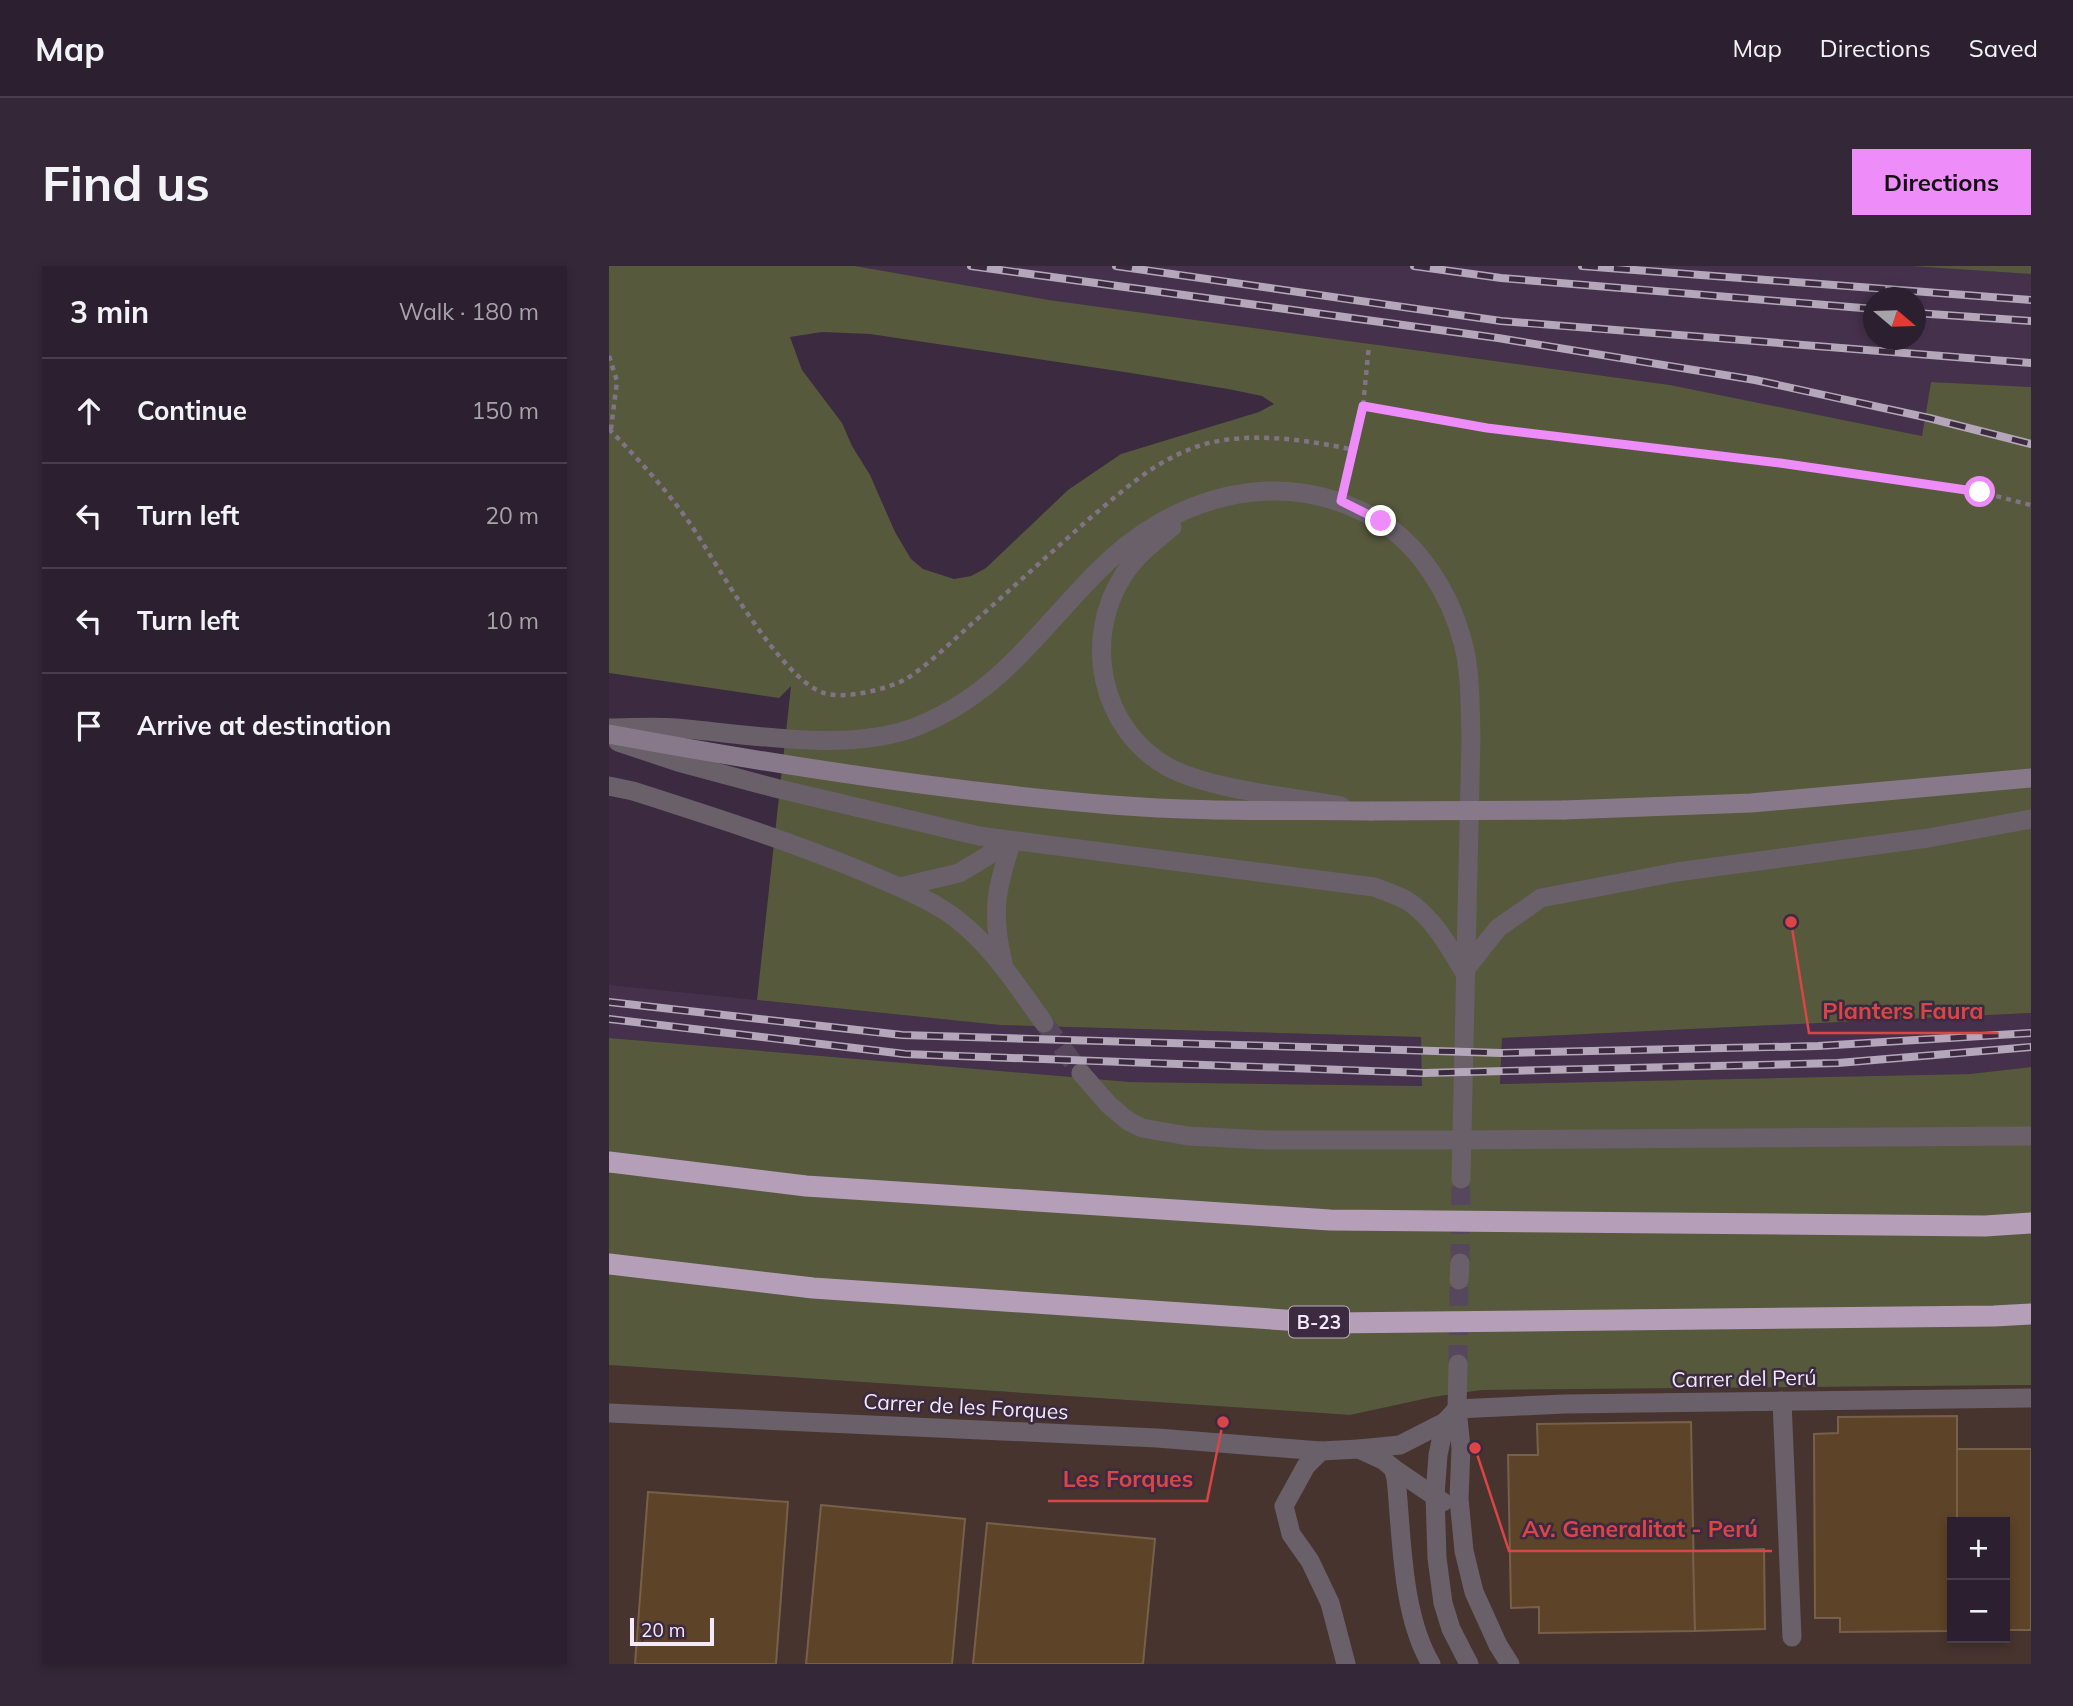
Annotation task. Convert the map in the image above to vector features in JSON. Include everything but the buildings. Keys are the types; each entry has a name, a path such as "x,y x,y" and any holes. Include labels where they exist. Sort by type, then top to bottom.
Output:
{"highway":[{"path":"609,1162 806,1185 1329,1220 1985,1226 2031,1223"},
{"name":"B-23","path":"609,1264 813,1288 1330,1323 2031,1314"}],"main road":[{"path":"609,737 827,773 1114,806 1187,809 1563,810 1751,803 2031,778"}],"street":[{"path":"609,728 672,728 843,742 896,733 945,713 988,685 1047,628 1099,570 1142,534 1165,519 1248,492 1286,490 1341,501 1381,521 1405,540 1429,569 1447,598 1464,645 1471,738 1461,1179"},
{"path":"1193,508 1154,542 1124,574 1111,598 1103,625 1101,652 1107,692 1126,732 1146,752 1170,768 1199,779 1371,811"},
{"path":"609,737 678,762 826,801 979,836 1374,887 1405,900 1420,911 1441,934 1464,971"},
{"path":"609,786 633,791 807,848 900,887 957,919 1003,965 1044,1023"},
{"path":"1464,971 1498,928 1541,898 1677,872 1928,838 2031,819"},
{"path":"900,887 959,873 1012,841"},
{"path":"1003,965 996,934 995,902 1012,841"},
{"path":"1081,1073 1109,1105 1128,1121 1156,1132 1188,1136 1266,1140 2031,1136"},
{"path":"1458,1364 1451,1415 1438,1455 1435,1495 1437,1558 1443,1603 1451,1629 1469,1664"},
{"name":"Carrer del Perú","path":"1451,1415 1564,1404 2031,1398"},
{"path":"1782,1401 1792,1637"},
{"name":"Carrer de les Forques","path":"609,1413 1157,1438 1321,1451 1400,1445 1451,1415"},
{"path":"1451,1415 1461,1448 1459,1499 1464,1551 1474,1592 1508,1662"},
{"path":"1359,1449 1383,1460 1441,1499 1447,1508 1462,1581 1474,1592"},
{"path":"1321,1451 1306,1466 1284,1506 1291,1534 1310,1561 1330,1603 1346,1664"},
{"path":"1393,1468 1402,1555 1413,1617 1431,1664"}],"path":[{"path":"1341,501 1363,406 1369,345"},
{"path":"609,356 617,382 610,429 656,478 690,524 775,653 803,680 825,694 869,694 905,679 940,652 1046,555 1121,492 1156,465 1189,449 1215,442 1271,437 1317,442 1354,450"},
{"path":"1363,406 1487,428 1767,462 1980,492 2031,505"}],"shaded area":[{"path":"855,266 1910,266 2031,274 2031,387 1931,382 1922,436 1670,385 1049,300"},
{"path":"609,985 1000,1025 1422,1037 1422,1086 1130,1082 609,1038"},
{"path":"2031,1013 2031,1067 1970,1074 1500,1084 1501,1038"},
{"path":"609,1365 1350,1415 1433,1397 1482,1390 2031,1385 2031,1664 609,1664"}],"green space":[{"path":"609,266 855,266 1049,300 1670,385 1922,436 1931,382 2031,387 2031,1013 1502,1038 1500,1084 1970,1074 2031,1067 2031,1385 1482,1390 1433,1397 1350,1415 609,1365 609,1038 1130,1082 1422,1086 1421,1037 1000,1025 757,1000 791,686 779,698 609,673","holes":["822,332 870,334 1228,389 1262,396 1274,404 1259,412 1121,454 1068,490 986,568 971,576 954,579 923,569 911,559 842,423 802,370 790,337"]},
{"path":"1910,266 2031,266 2031,274"}],"tunnel":[{"path":"1044,1023 1081,1073"},
{"path":"1460,1263 1461,1179"},
{"path":"1458,1364 1459,1280"}],"railway":[{"path":"971,266 1498,338 1755,380 1929,418 2031,444"},
{"path":"1116,266 1501,321 2031,363"},
{"path":"1414,266 1501,278 1863,308"},
{"path":"1582,266 2031,300"},
{"path":"1926,314 2031,321"},
{"path":"609,1002 902,1035 1501,1053 1818,1046 2031,1033"},
{"path":"609,1019 905,1054 1424,1073 1838,1063 2031,1047"}],"place":[{"name":"Planters Faura","path":"1791,922"},
{"name":"Les Forques","path":"1223,1422"},
{"name":"Av. Generalitat - Perú","path":"1475,1448"}],"route":[{"path":"1381,521 1341,501 1363,406 1487,428 1780,463 1980,492"}]}
